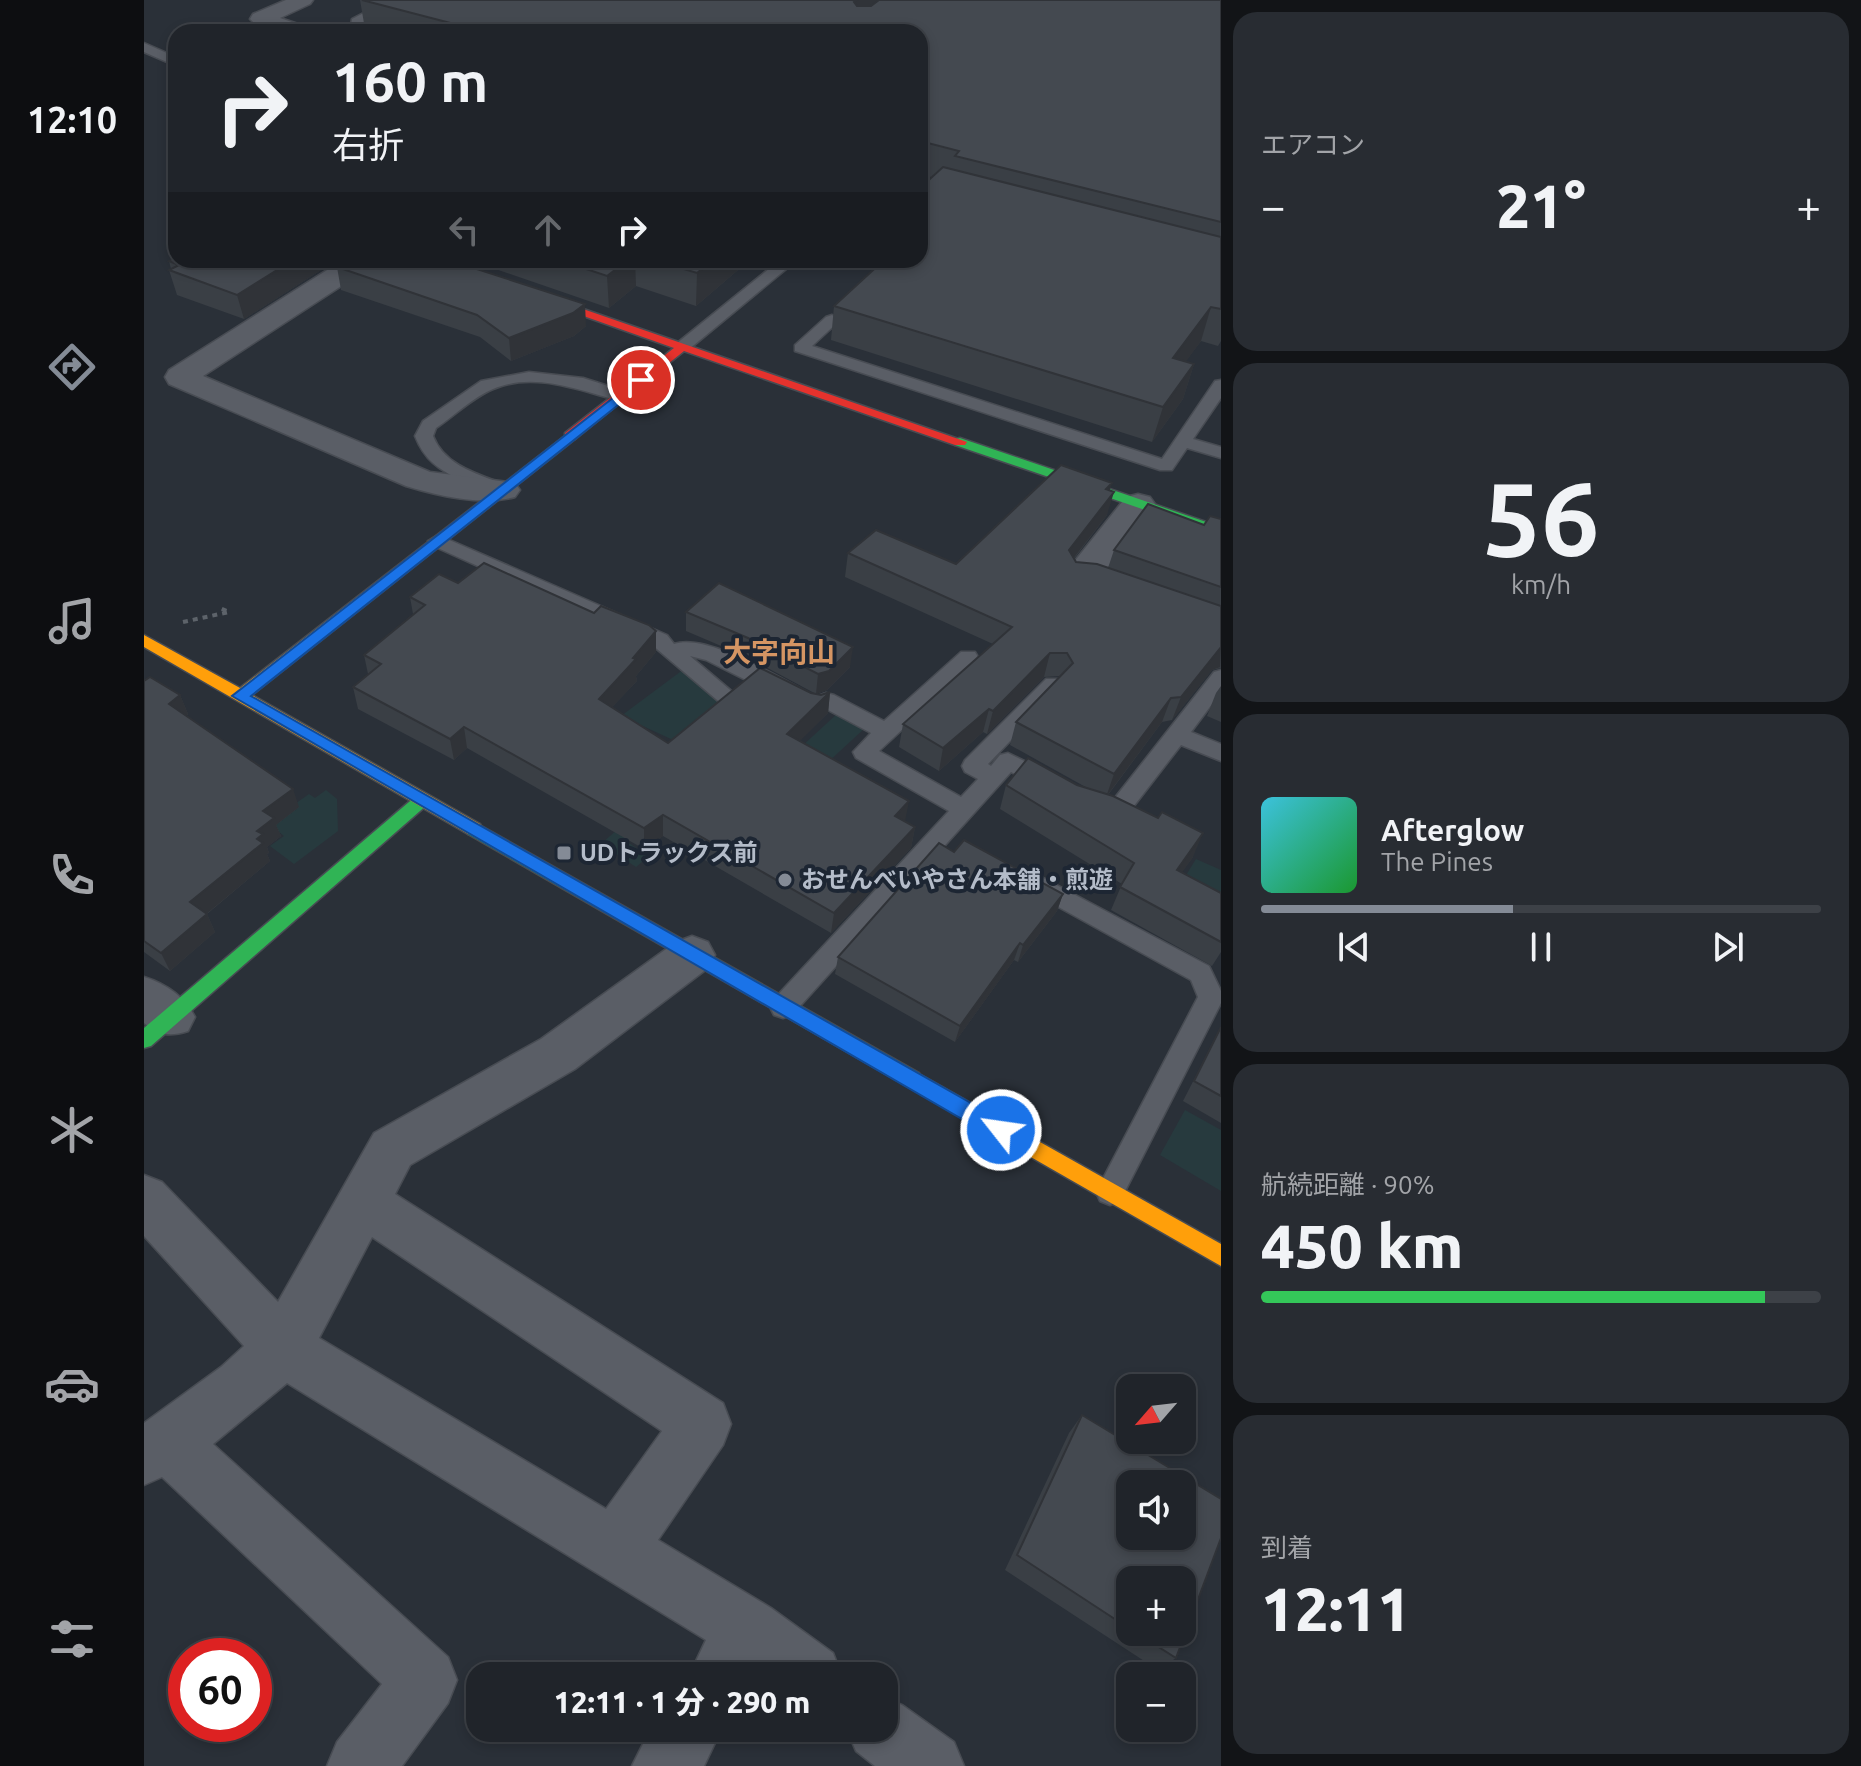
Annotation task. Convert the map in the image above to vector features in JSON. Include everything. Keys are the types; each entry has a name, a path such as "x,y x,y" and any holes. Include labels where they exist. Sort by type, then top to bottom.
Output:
{"street":[{"path":"276,24 261,19 303,0"},
{"path":"350,268 180,377 418,479 441,486 503,490"},
{"path":"454,268 1221,532"},
{"path":"240,696 682,347"},
{"path":"1090,578 1138,504"},
{"path":"144,640 1221,1256"},
{"path":"153,1018 422,800"},
{"path":"361,1766 425,1680 156,1448 241,1387 283,1348 392,1149 558,1054 692,955"},
{"path":"144,1199 283,1348 615,1549 735,1653 764,1662"},
{"path":"363,1202 702,1424 615,1549"},
{"path":"666,1766 681,1742"},
{"path":"898,1742 930,1766"}],"lane":[{"path":"356,24 356,21 398,0"},
{"path":"144,47 168,58"},
{"path":"682,347 779,268"},
{"path":"832,320 801,348 1166,466 1221,385"},
{"path":"503,490 443,464 427,450 424,436 429,425 487,385 517,379 583,383 621,396"},
{"path":"1183,441 1221,453"},
{"path":"438,541 660,640 662,645 731,700"},
{"path":"673,654 683,648 712,654 818,707 826,700 886,732"},
{"path":"962,808 864,752 968,657"},
{"path":"783,1007 1008,761 1098,809 1111,811 1122,805 1221,677"},
{"path":"993,777 973,766 1053,684"},
{"path":"1177,735 1221,753"},
{"path":"940,833 964,845"},
{"path":"1013,870 1200,973 1211,997 1110,1192"}],"path":[{"path":"182,623 229,612 218,607"}],"green space":[{"path":"684,669 731,707 684,745 621,716"},
{"path":"838,713 865,728 827,763 800,748"},
{"path":"326,790 337,799 338,831 294,864 270,846 284,836 268,823 309,794 315,798"},
{"path":"618,829 628,836 624,840 649,856 636,867 601,844"},
{"path":"1196,859 1221,870 1221,916 1175,893"},
{"path":"1185,1110 1221,1130 1221,1191 1160,1155"}],"building":[{"path":"362,0 857,0 854,2 857,6 871,6 879,0 1221,0 1221,222 955,156 959,151 928,143 928,24 454,24"},
{"path":"943,167 1221,237 1221,309 1211,307 1173,358 1194,364 1163,407 834,306 875,268 928,268 928,181"},
{"path":"173,268 280,268 237,295 169,270"},
{"path":"340,268 474,268 585,304 573,313 509,338 477,315"},
{"path":"583,268 618,268 607,276"},
{"path":"680,268 703,268 697,273"},
{"path":"1061,465 1112,483 1106,489 1114,492 1069,550 1076,562 1097,564 1221,606 1221,647 1181,697 1171,698 1114,774 1016,722 1073,663 1067,653 1050,653 993,711 989,709 943,748 903,724 1012,627 848,553 876,530 956,564"},
{"path":"1148,504 1204,525 1210,516 1221,519 1221,587 1114,550"},
{"path":"484,563 594,613 601,606 649,625 656,631 633,658 636,659 599,699 668,743 760,668 811,693 821,695 830,692 787,734 909,801 895,816 915,827 834,913 663,815 644,828 464,727 450,739 353,687 381,664 364,655 425,605 410,597 439,574 458,583"},
{"path":"719,583 853,647 829,671 818,674 748,638 686,612"},
{"path":"150,677 180,695 169,704 293,789 263,811 274,818 257,831 263,834 257,839 263,843 190,902 207,914 161,953 144,941 144,681"},
{"path":"1028,758 1077,785 1113,796 1158,818 1162,812 1203,833 1177,870 1221,893 1221,942 1120,887 1134,863 1006,785"},
{"path":"964,840 1063,894 1023,945 1020,943 960,1026 838,957 939,843 954,852"},
{"path":"1221,1027 1221,1096 1194,1081"},
{"path":"1082,1415 1116,1436 1116,1454 1147,1454 1173,1470 1116,1470 1116,1550 1196,1550 1196,1484 1221,1499 1221,1538 1196,1605 1196,1566 1116,1566 1116,1620 1017,1555"},
{"path":"1157,1646 1180,1646 1176,1658"}],"traffic: fast":[{"path":"960,442 1221,532"},
{"path":"144,1040 422,800"},
{"path":"474,829 912,1079"}],"traffic: slow":[{"path":"240,696 570,436"},
{"path":"144,640 474,829"},
{"path":"912,1079 1221,1256"}],"traffic: jam":[{"path":"454,268 960,442"},
{"path":"570,436 682,347"}],"place":[{"name":"UDトラックス前","path":"564,853"},
{"name":"おせんべいやさん本舗・煎遊","path":"785,880"}],"district":[{"name":"大字向山","path":"779,652"}],"route":[{"path":"641,380 240,696 1001,1130"}]}
